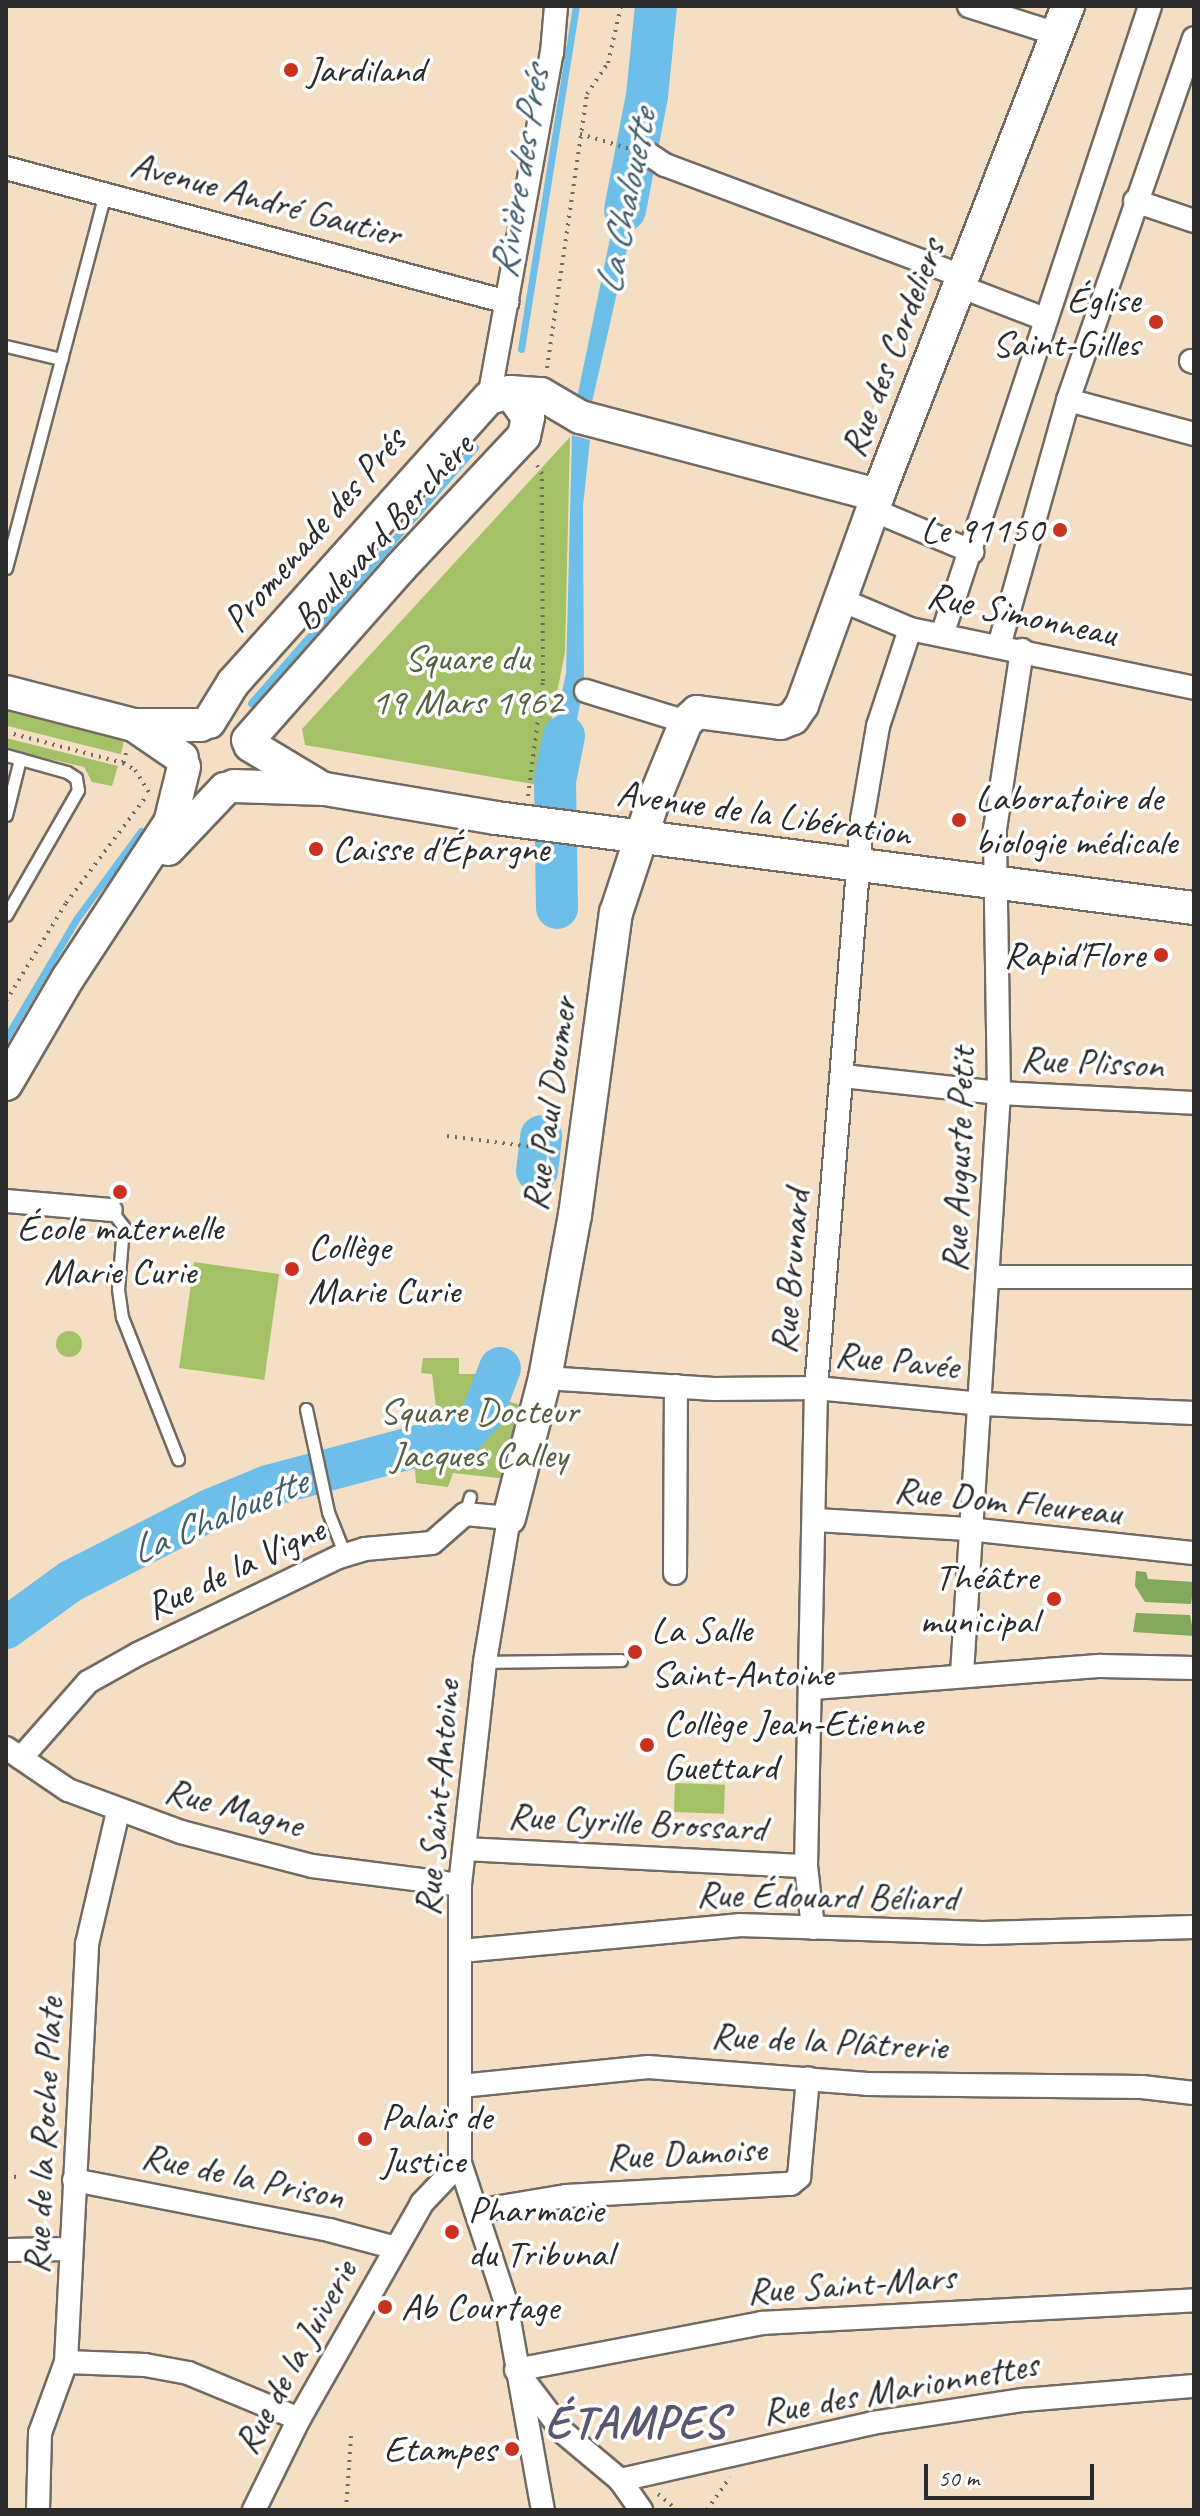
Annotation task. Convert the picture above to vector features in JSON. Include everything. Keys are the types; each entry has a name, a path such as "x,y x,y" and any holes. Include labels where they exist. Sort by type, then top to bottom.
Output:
{"street":[{"path":"556,6 507,302 499,395 543,395 580,417 875,502 973,552"},
{"path":"969,6 1062,20"},
{"path":"942,635 973,552 1045,319 1150,6"},
{"name":"Rue des Cordeliers","path":"692,717 780,723 793,718 1062,20"},
{"path":"999,646 1068,400 1194,38"},
{"path":"650,155 665,165 960,281 1045,319"},
{"name":"Avenue André Gautier","path":"6,168 507,302"},
{"path":"1135,201 1194,221"},
{"name":"Boulevard Berchère","path":"256,736 400,568 524,436 528,417 499,395"},
{"name":"Promenade des Prés","path":"205,723 233,683 499,395"},
{"path":"1068,400 1194,434"},
{"path":"524,436 544,424 580,417"},
{"name":"Rue Simonneau","path":"839,599 910,629 1194,688"},
{"name":"Rue Brunard","path":"813,1928 806,1866 813,1688 816,1388 843,1076 857,866 870,764 910,629"},
{"name":"Rue Auguste Petit","path":"962,1673 968,1529 991,1277 999,1093 995,829 1022,650"},
{"path":"586,691 692,717"},
{"path":"6,692 134,725 228,722 256,736 249,769 111,914"},
{"name":"Rue Paul Doumer","path":"509,1518 545,1378 584,1154 616,913 641,837 692,717"},
{"path":"6,1084 170,823 187,739 205,723"},
{"path":"134,725 183,762 204,788 229,788"},
{"name":"Avenue de la Libération","path":"256,736 272,748 285,767 325,789"},
{"name":"Avenue de la Libération","path":"229,788 325,789 563,827 1194,908"},
{"name":"Rue Plisson","path":"843,1076 999,1093 1194,1103"},
{"path":"6,1201 111,1210"},
{"path":"991,1277 1194,1277"},
{"name":"Rue Pavée","path":"545,1378 676,1386 816,1388 981,1404 1194,1413"},
{"path":"675,1573 676,1386"},
{"name":"Rue de la Vigne","path":"13,1753 71,1698 104,1672 345,1555 432,1543 468,1505 509,1518"},
{"name":"Rue Saint-Antoine","path":"509,1518 485,1662 460,1885 460,2163 506,2303 543,2510"},
{"name":"Rue Dom Fleureau","path":"816,1520 968,1529 1194,1553"},
{"path":"813,1688 962,1673 1101,1666 1194,1668"},
{"name":"Rue Magne","path":"13,1753 68,1790 118,1812 312,1866 460,1885"},
{"name":"Rue de la Roche Plate","path":"38,2510 40,2433 66,2362 72,2296 69,2249 87,1944 118,1812"},
{"name":"Rue Cyrille Brossard","path":"465,1849 549,1857 806,1866"},
{"name":"Rue Édouard Béliard","path":"461,1951 739,1925 983,1933 1194,1927"},
{"name":"Rue de la Plâtrerie","path":"461,2086 648,2067 808,2078 1194,2093"},
{"name":"Rue Damoise","path":"476,2211 566,2196 791,2184 799,2177 808,2078"},
{"name":"Rue de la Juiverie","path":"254,2510 299,2419 422,2203 460,2163"},
{"name":"Rue de la Prison","path":"74,2180 329,2230 396,2248"},
{"path":"6,2250 69,2249"},
{"name":"Rue Saint-Mars","path":"516,2370 762,2323 1194,2300"},
{"path":"66,2362 130,2364 188,2373 299,2419"},
{"path":"516,2370 564,2433 620,2480 641,2510"},
{"name":"Rue des Marionnettes","path":"620,2480 872,2423 993,2405 1194,2386"}],"lane":[{"path":"6,568 105,193"},
{"path":"6,346 61,359"},
{"path":"6,755 67,772 76,778 78,790 6,915"},
{"path":"6,815 20,759"},
{"path":"111,1210 123,1226 118,1289 122,1317 178,1459"},
{"path":"306,1409 322,1490 345,1555"},
{"path":"485,1662 621,1660"}],"path":[{"path":"543,395 587,94 608,63 621,6"},
{"path":"580,134 625,147"},
{"path":"524,436 542,474 543,681 528,822"},
{"path":"6,732 123,763"},
{"path":"6,1001 66,903 149,793"},
{"path":"447,1136 549,1149"},
{"path":"6,2176 17,2177"},
{"path":"346,2510 351,2436"},
{"path":"707,2510 728,2483 731,2455"}],"green space":[{"name":"Square du 19 Mars 1962","path":"570,437 565,652 539,785 305,745 302,729"},
{"path":"6,706 125,736 121,754 6,726"},
{"path":"6,738 118,766 112,786 92,782 84,767 6,749"},
{"path":"194,1262 279,1274 264,1380 179,1368"},
{"path":"69,1331 78,1335 82,1344 78,1353 69,1357 60,1353 56,1344 60,1335"},
{"name":"Square Docteur Jacques Calley","path":"423,1358 459,1358 459,1374 481,1374 476,1391 526,1407 507,1479 453,1473 448,1487 416,1483 414,1455 427,1450 421,1438 439,1434 432,1374 421,1373"},
{"path":"1136,1571 1146,1572 1148,1579 1194,1582 1191,1604 1145,1602 1135,1586"},
{"path":"1136,1613 1190,1615 1194,1636 1133,1632"},
{"path":"675,1783 725,1785 724,1814 674,1812"}],"water":[{"path":"648,6 660,6 662,36 647,152 630,146 645,61"},
{"path":"628,151 648,158 592,402 577,398"},
{"path":"572,435 590,440 583,506 584,684 563,791 542,789 566,673"}],"waterway":[{"name":"Rivière des Prés","path":"521,349 576,6"},
{"name":"La Chalouette","path":"625,210 647,96 656,6"},
{"name":"Rivière des Prés","path":"251,703 475,447"},
{"name":"La Chalouette","path":"557,908 555,781 564,736"},
{"name":"Rivière des Prés","path":"6,1038 77,918 141,831"},
{"name":"La Chalouette","path":"537,1171 541,1136"},
{"name":"La Chalouette","path":"6,1628 71,1581 210,1510 268,1486 464,1434 483,1413 500,1368"}],"place":[{"name":"Jardiland","path":"291,70"},
{"name":"Église Saint-Gilles","path":"1156,322"},
{"name":"Le 91150","path":"1060,530"},
{"name":"Laboratoire de biologie médicale","path":"959,820"},
{"name":"Caisse d'Épargne","path":"316,849"},
{"name":"Rapid'Flore","path":"1161,955"},
{"name":"École maternelle Marie Curie","path":"120,1192"},
{"name":"Collège Marie Curie","path":"292,1269"},
{"name":"Théâtre municipal","path":"1054,1599"},
{"name":"La Salle Saint-Antoine","path":"635,1652"},
{"name":"Collège Jean-Etienne Guettard","path":"647,1745"},
{"name":"Palais de Justice","path":"365,2139"},
{"name":"Pharmacie du Tribunal","path":"452,2232"},
{"name":"Ab Courtage","path":"385,2307"},
{"name":"Etampes","path":"512,2449"}],"district":[{"name":"ÉTAMPES","path":"636,2422"}]}
